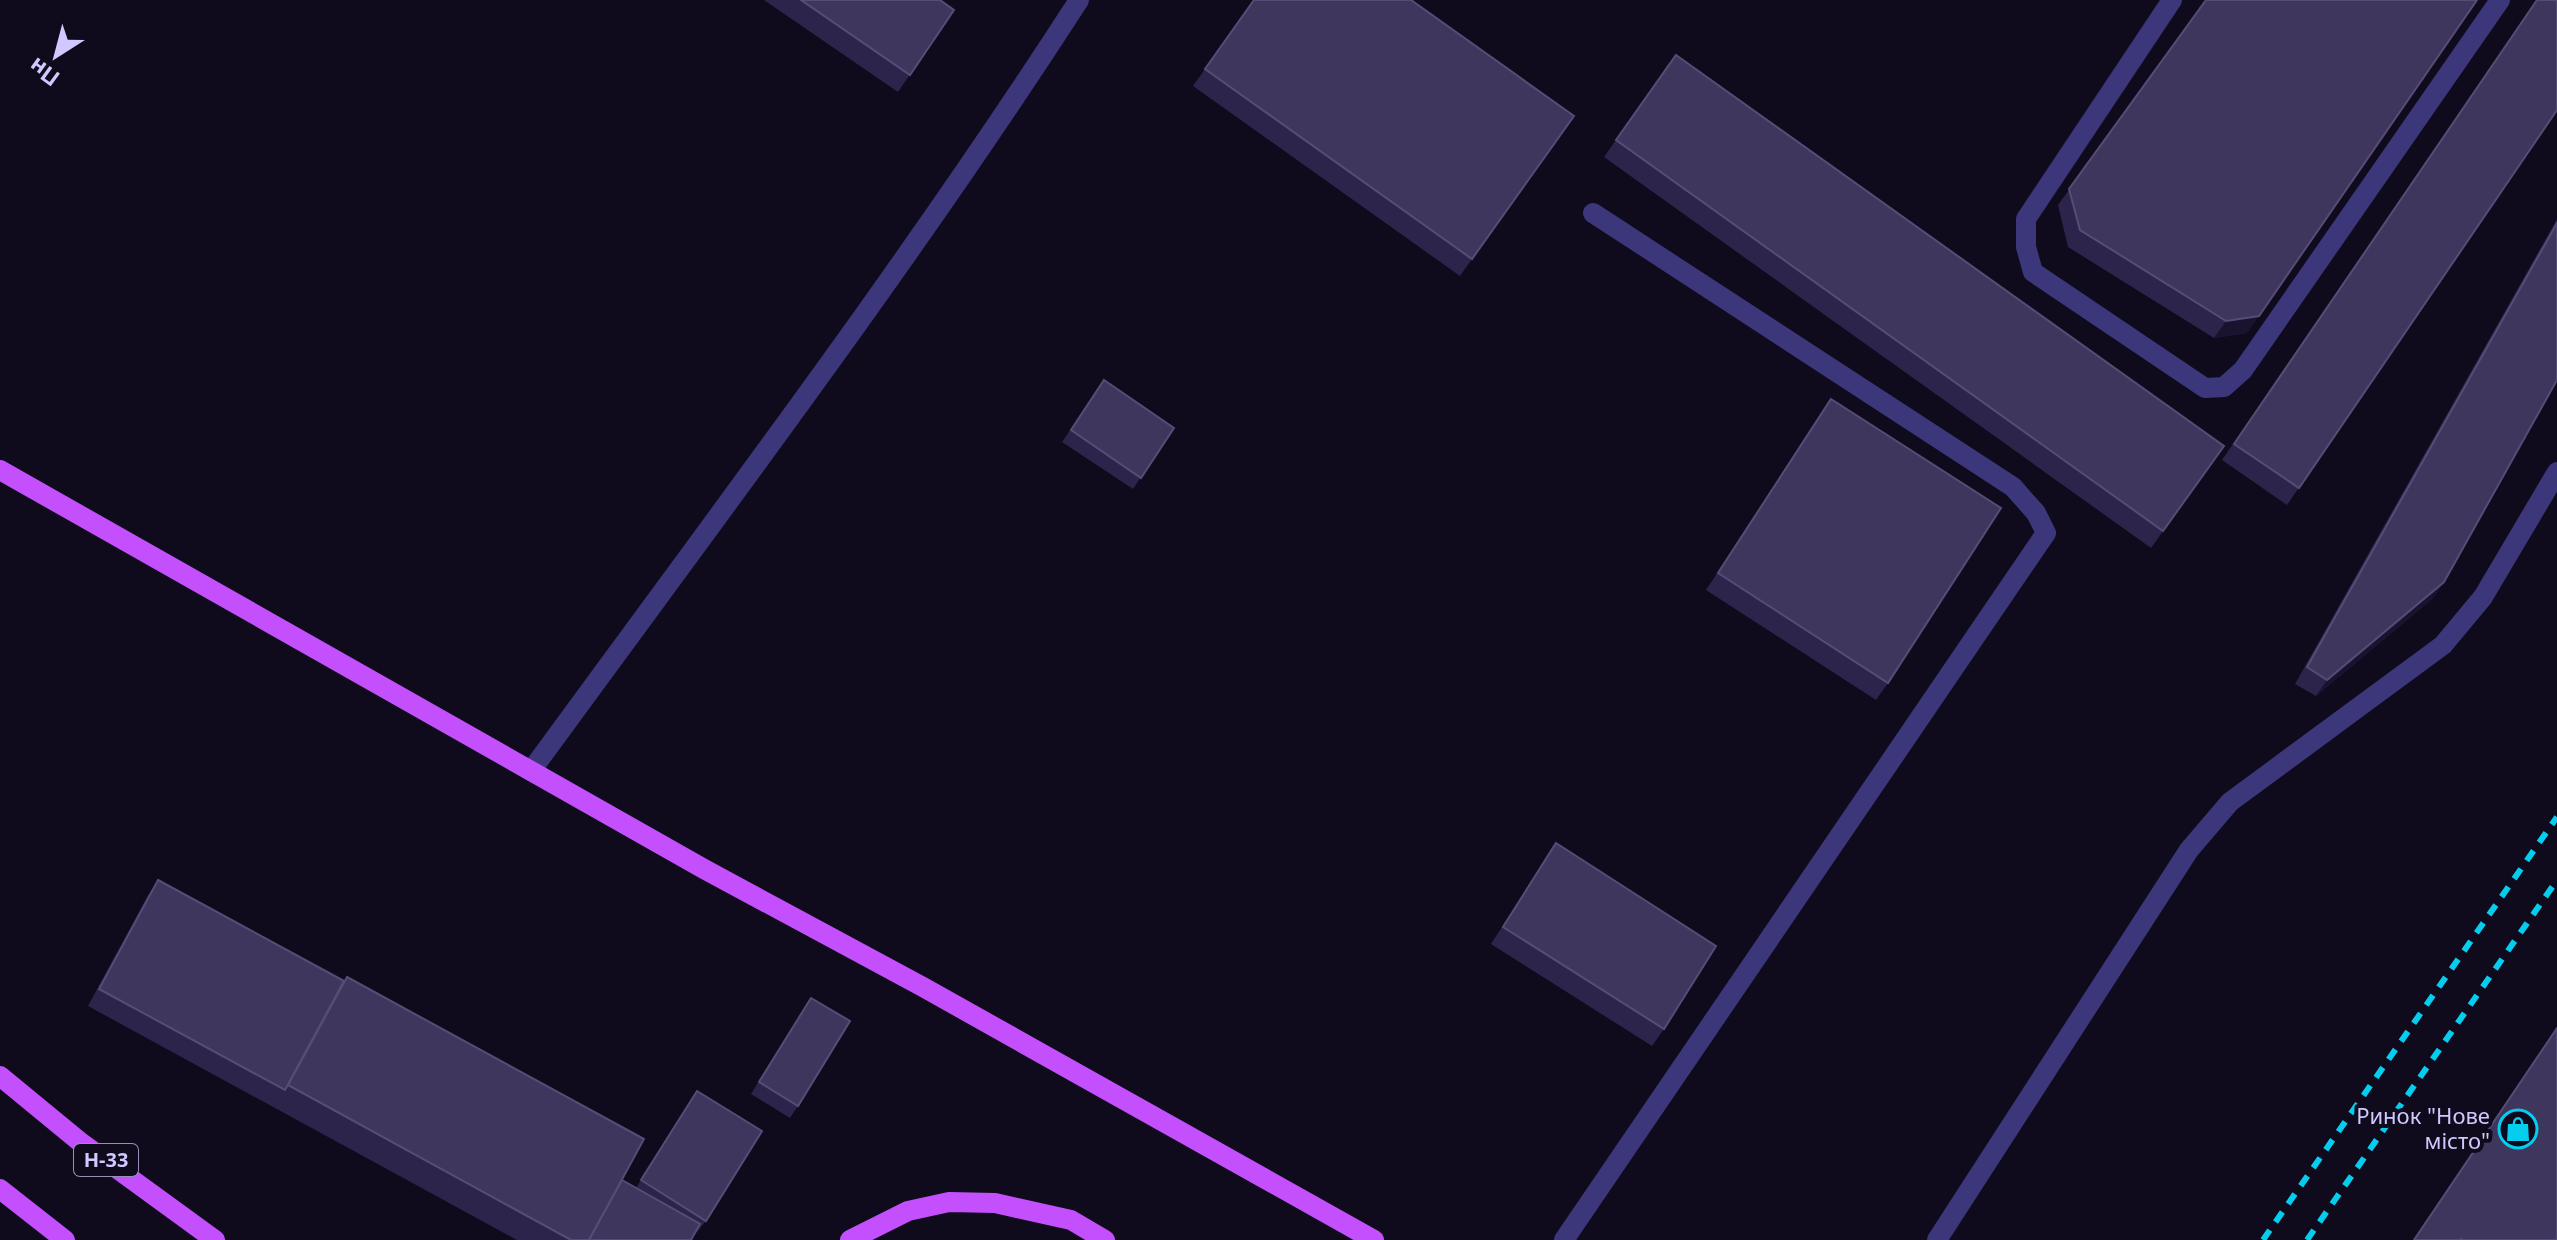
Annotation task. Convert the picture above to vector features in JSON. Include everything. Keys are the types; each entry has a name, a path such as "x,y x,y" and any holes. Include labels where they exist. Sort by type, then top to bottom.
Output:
{"main road":[{"path":"0,470 531,771 1374,1240"},
{"name":"Н-33","path":"0,1076 79,1141 215,1240"},
{"path":"0,1189 65,1240"},
{"path":"850,1240 908,1211 949,1202 995,1203 1071,1220 1105,1240"}],"lane":[{"path":"531,771 889,280 1079,0"},
{"path":"2172,0 2026,219 2026,247 2033,272 2205,388 2224,387 2243,370 2500,0"},
{"path":"1564,1240 2046,533 2036,513 2013,487 1593,213"},
{"path":"1937,1240 2189,850 2230,802 2443,645 2483,597 2557,472"}],"building":[{"path":"801,0 940,0 954,10 910,75"},
{"path":"1254,0 1411,0 1574,116 1472,259 1205,69"},
{"path":"2206,0 2477,0 2259,316 2226,321 2080,230 2069,189"},
{"path":"2537,0 2557,0 2557,110 2299,488 2234,444"},
{"path":"1676,55 2224,446 2163,531 1616,140"},
{"path":"2557,223 2557,380 2444,582 2327,680 2307,667"},
{"path":"1104,380 1174,428 1141,478 1071,430"},
{"path":"1831,399 2001,508 1888,683 1718,573"},
{"path":"1556,843 1716,946 1664,1029 1503,927"},
{"path":"158,880 344,981 285,1090 99,989"},
{"path":"347,977 644,1139 589,1240 571,1240 288,1085"},
{"path":"811,998 850,1021 798,1106 759,1082"},
{"name":"Ринок \"Нове місто\"","path":"2557,1028 2557,1240 2414,1240"},
{"path":"697,1091 762,1131 706,1221 641,1180"},
{"path":"622,1180 700,1224 691,1240 589,1240"}],"railway":[{"path":"2263,1240 2557,817"},
{"path":"2307,1240 2557,880"}],"place":[{"name":"Ринок \"Нове місто\"","path":"2518,1129"}]}
